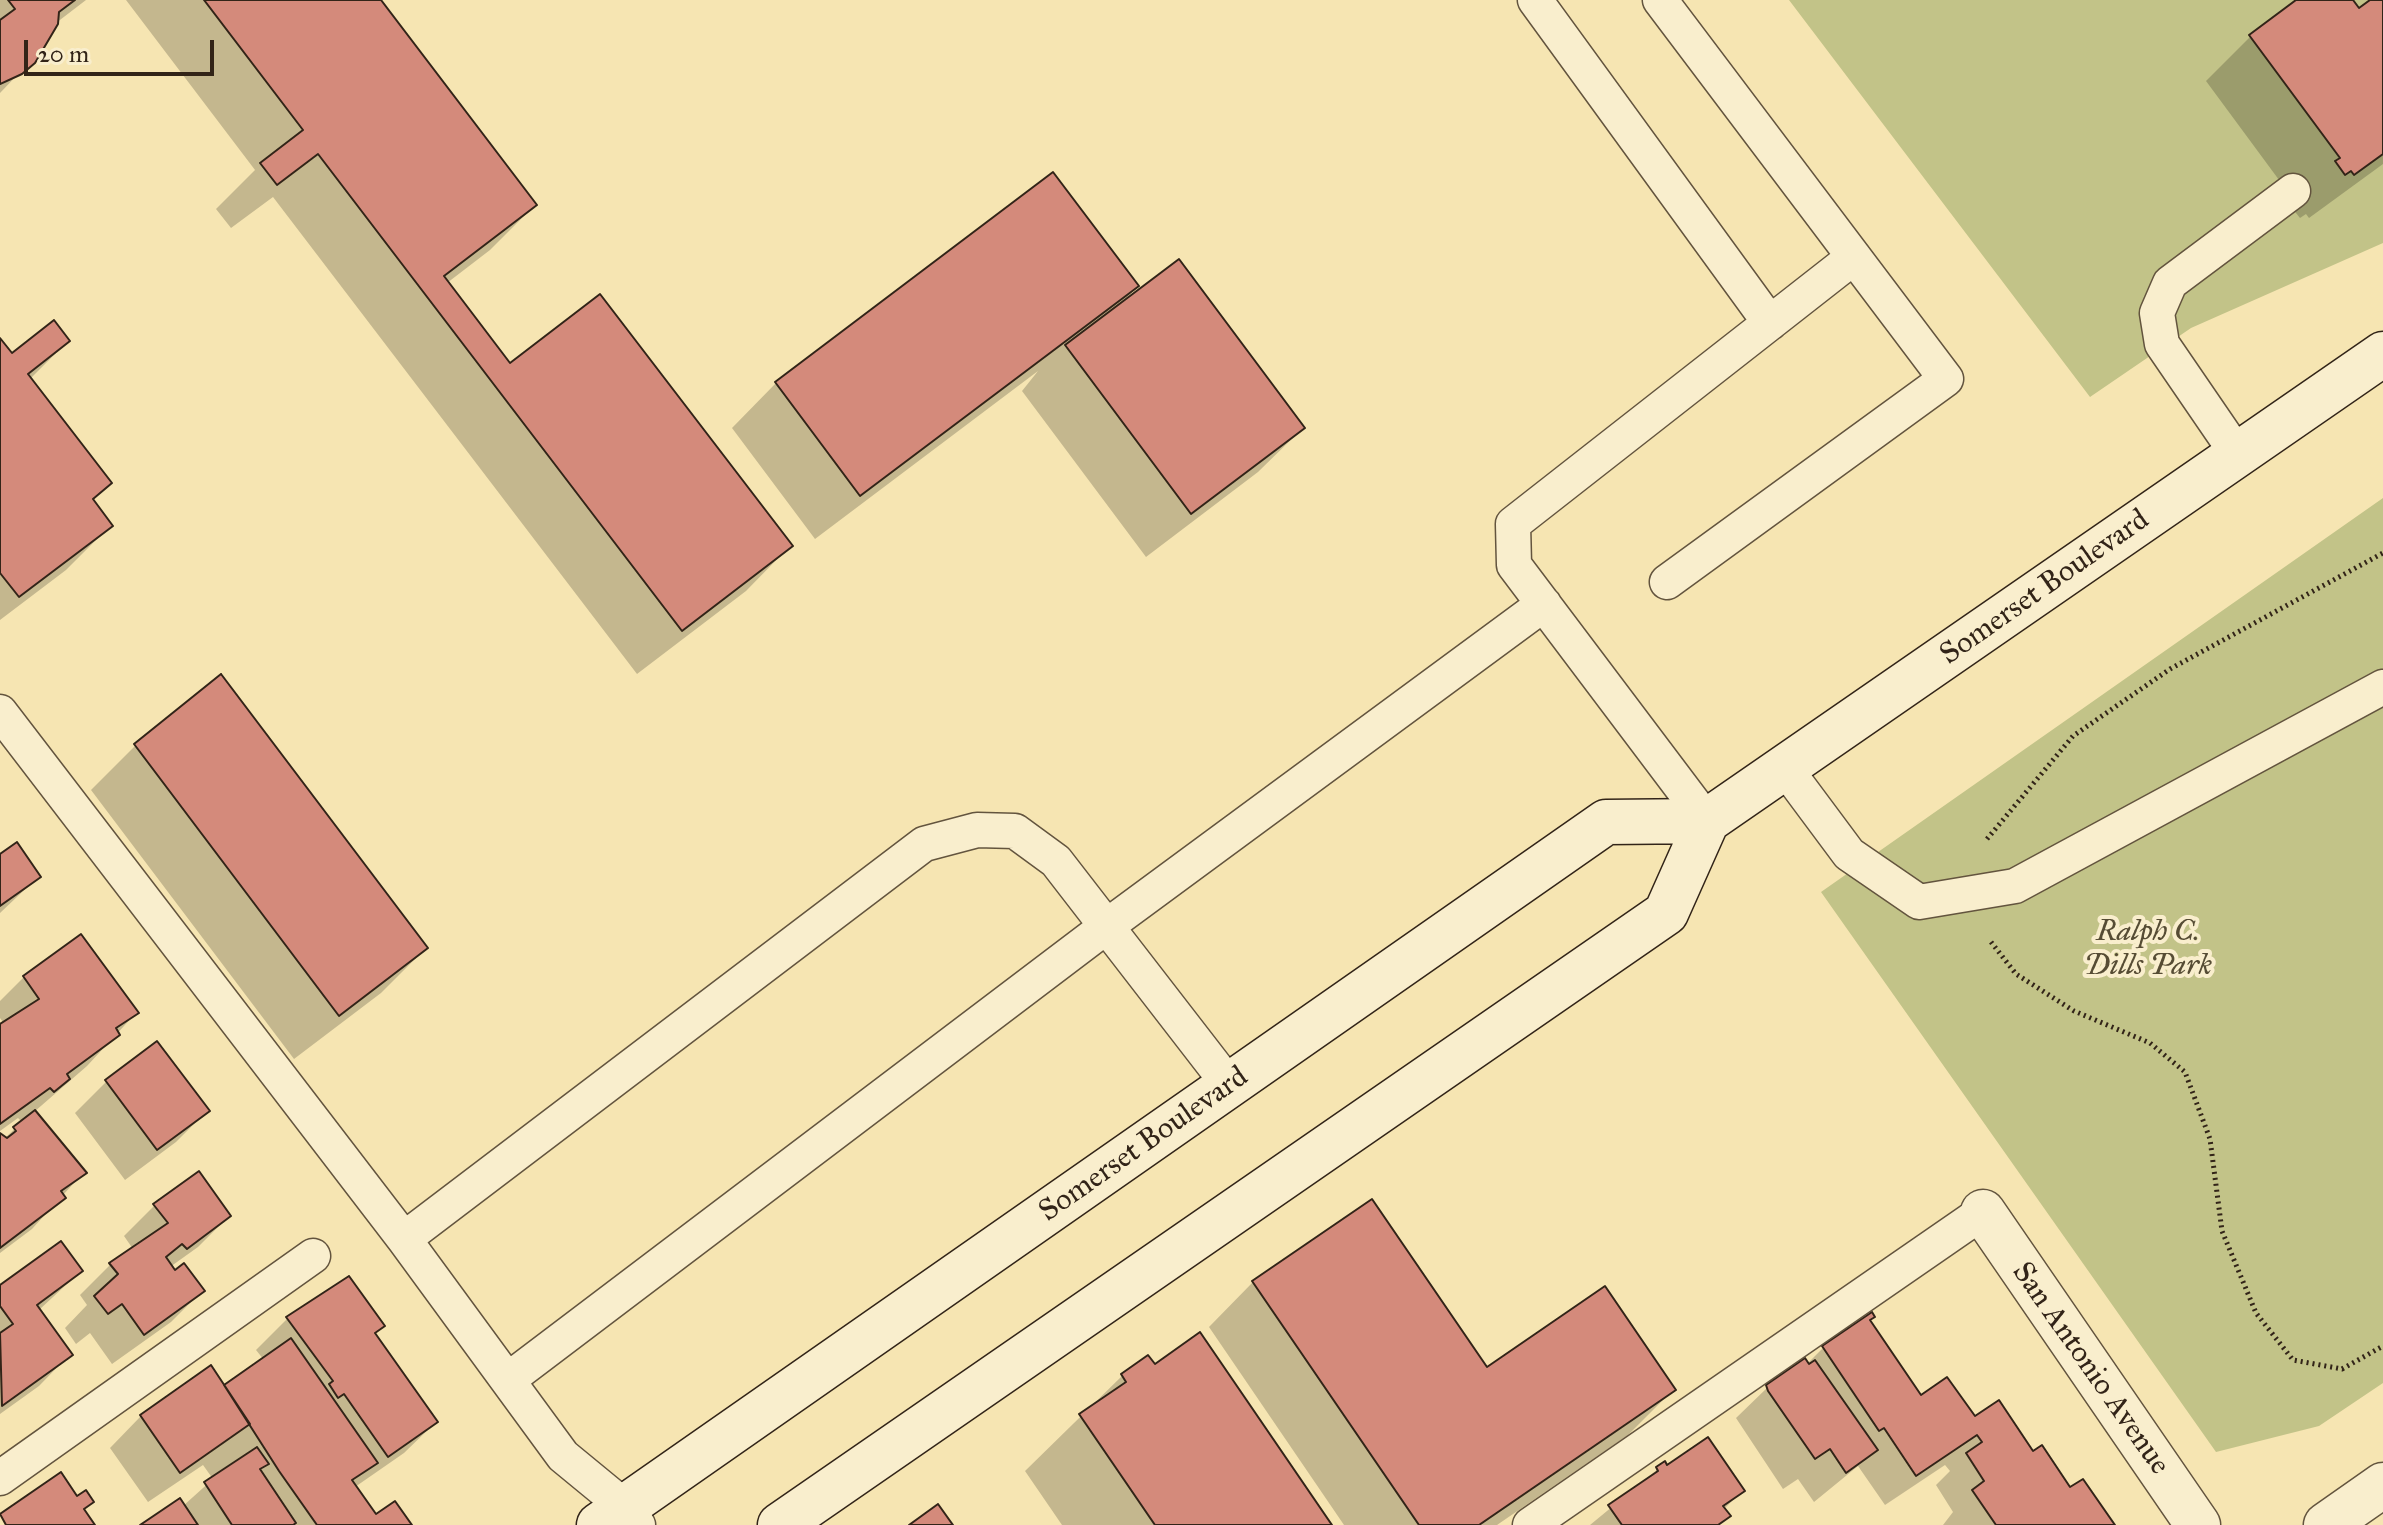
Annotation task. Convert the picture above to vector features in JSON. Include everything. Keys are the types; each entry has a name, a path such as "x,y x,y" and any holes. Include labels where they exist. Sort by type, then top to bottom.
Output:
{"main road":[{"name":"Somerset Boulevard","path":"621,1519 1606,822 1707,821 2383,354"},
{"path":"780,1525 1666,913 1707,821"},
{"name":"San Antonio Avenue","path":"1983,1212 2198,1525"},
{"path":"2326,1525 2383,1485"}],"lane":[{"path":"1535,0 1770,323"},
{"path":"1660,0 1946,379 1667,582"},
{"path":"2238,455 2162,344 2157,313 2170,283 2293,191"},
{"path":"1707,821 1514,565 1513,524 1854,257"},
{"path":"509,1379 1107,926 1544,604"},
{"path":"1785,768 1849,854 1919,902 2015,886 2383,687"},
{"path":"0,712 404,1239 563,1456 621,1519"},
{"path":"404,1239 924,844 977,830 1015,831 1056,861 1230,1086"},
{"path":"1530,1525 1983,1212"},
{"path":"0,1478 313,1256"}],"path":[{"path":"2383,553 2170,669 2073,736 1991,832 1971,870 1969,913 2016,974 2074,1011 2150,1043 2185,1072 2210,1139 2222,1231 2256,1313 2293,1360 2342,1369 2383,1346"}],"green space":[{"path":"1789,0 2383,0 2383,243 2191,328 2090,397"},
{"name":"Ralph C. Dills Park","path":"2383,498 2383,1383 2319,1426 2216,1452 1821,892"}],"building":[{"path":"8,0 75,0 59,12 58,24 35,63 22,74 0,84 0,20 15,9"},
{"path":"204,0 381,0 537,205 444,276 510,363 600,294 793,546 682,631 318,154 277,185 260,163 303,130"},
{"path":"2296,0 2353,0 2359,8 2370,0 2383,0 2383,154 2354,175 2351,171 2345,175 2335,161 2340,158 2249,35"},
{"path":"1053,172 1139,286 860,496 775,382"},
{"path":"1179,259 1305,428 1191,514 1065,345"},
{"path":"54,320 70,341 28,374 112,483 93,499 113,526 19,597 0,573 0,338 12,353"},
{"path":"221,674 428,948 339,1016 134,744"},
{"path":"17,842 41,877 0,906 0,854"},
{"path":"81,934 139,1013 116,1028 120,1035 67,1074 70,1079 54,1092 50,1088 0,1124 0,1024 39,999 23,976"},
{"path":"157,1041 210,1111 157,1150 105,1080"},
{"path":"35,1110 87,1173 61,1191 66,1198 0,1248 0,1133 7,1138 16,1131 13,1127"},
{"path":"199,1171 231,1216 187,1249 182,1244 166,1257 175,1270 184,1263 205,1291 144,1335 122,1304 108,1314 94,1296 118,1274 109,1263 168,1223 153,1204"},
{"path":"1372,1199 1487,1367 1605,1286 1676,1390 1479,1525 1419,1525 1252,1281"},
{"path":"61,1241 83,1271 37,1305 73,1355 2,1406 0,1333 13,1324 0,1306 0,1285"},
{"path":"349,1276 385,1326 375,1333 438,1422 388,1457 344,1394 338,1398 329,1384 333,1381 286,1317"},
{"path":"1872,1312 1875,1317 1870,1320 1921,1395 1947,1377 1975,1416 1999,1400 2033,1451 2042,1445 2070,1487 2083,1479 2115,1525 1996,1525 1972,1490 1984,1481 1966,1453 1982,1442 1977,1435 1916,1476 1884,1428 1879,1431 1822,1346"},
{"path":"1200,1332 1332,1525 1155,1525 1079,1414 1126,1382 1121,1374 1148,1355 1155,1364"},
{"path":"291,1338 378,1463 352,1480 376,1514 395,1501 412,1525 317,1525 279,1471 224,1385"},
{"path":"1805,1358 1809,1364 1815,1360 1878,1450 1846,1473 1830,1449 1815,1459 1768,1391 1766,1385"},
{"path":"211,1365 250,1424 180,1473 140,1415"},
{"path":"1708,1437 1745,1491 1723,1506 1731,1516 1718,1525 1622,1525 1608,1505 1658,1471 1656,1467 1665,1461 1667,1465"},
{"path":"257,1447 269,1464 260,1469 296,1523 293,1525 232,1525 204,1482"},
{"path":"61,1472 77,1496 86,1490 94,1502 84,1509 95,1525 6,1525 0,1514"},
{"path":"180,1498 198,1525 140,1525"},
{"path":"938,1504 953,1525 909,1525"}]}
